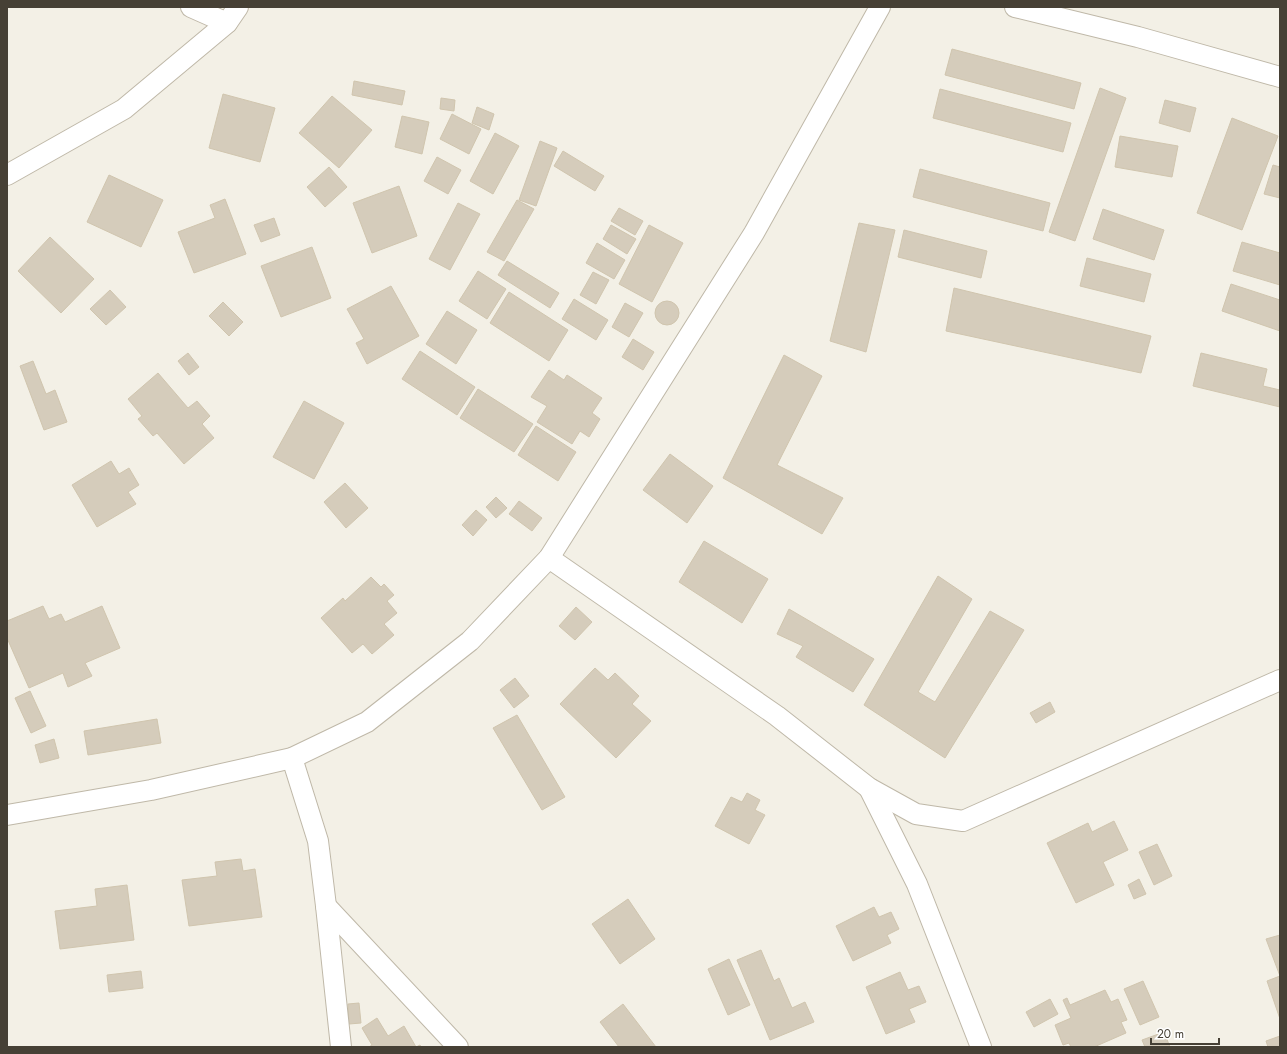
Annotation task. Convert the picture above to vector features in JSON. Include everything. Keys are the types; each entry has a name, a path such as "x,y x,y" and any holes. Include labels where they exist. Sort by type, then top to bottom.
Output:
{"street":[{"path":"191,7 227,23"},
{"path":"7,176 124,109 227,23 238,7"},
{"path":"7,815 151,790 292,758 367,722 470,641 549,558 754,233 880,7"},
{"path":"1015,7 1138,37 1280,77"},
{"path":"549,558 777,716 869,788 916,814 963,821 1280,680"},
{"path":"292,758 318,841 341,1047"},
{"path":"869,788 917,884 982,1047"},
{"path":"326,906 458,1047"}],"building":[{"path":"952,49 1081,83 1074,109 945,75"},
{"path":"354,81 405,91 402,105 352,95"},
{"path":"1100,88 1126,98 1075,241 1049,232"},
{"path":"940,89 1071,123 1063,152 933,118"},
{"path":"223,94 275,108 260,162 209,148"},
{"path":"332,96 372,130 339,168 299,133"},
{"path":"441,98 455,100 454,111 440,109"},
{"path":"1165,100 1196,108 1190,132 1159,123"},
{"path":"477,107 494,114 489,130 472,123"},
{"path":"452,114 481,129 469,154 440,139"},
{"path":"402,116 429,122 422,154 395,147"},
{"path":"1232,118 1278,136 1242,230 1197,213"},
{"path":"495,133 519,146 493,194 470,181"},
{"path":"1120,136 1178,146 1172,177 1115,167"},
{"path":"540,141 557,148 536,206 519,200"},
{"path":"563,151 604,176 595,191 554,166"},
{"path":"437,157 461,170 448,194 424,181"},
{"path":"1273,165 1280,167 1280,198 1264,194"},
{"path":"329,167 347,187 325,207 307,187"},
{"path":"920,169 1050,203 1043,231 913,197"},
{"path":"109,175 163,200 141,247 87,222"},
{"path":"399,186 417,236 372,253 353,203"},
{"path":"225,199 246,254 194,273 178,232 215,218 210,205"},
{"path":"517,200 534,209 504,261 487,252"},
{"path":"458,203 480,214 450,270 429,259"},
{"path":"619,208 643,221 635,235 611,221"},
{"path":"1103,209 1164,230 1154,260 1093,239"},
{"path":"274,218 280,235 261,242 254,225"},
{"path":"859,223 895,230 866,352 830,341"},
{"path":"611,225 636,239 627,254 603,239"},
{"path":"649,225 683,243 652,302 619,284"},
{"path":"904,230 987,251 981,278 898,257"},
{"path":"50,237 94,279 61,313 18,271"},
{"path":"1242,242 1280,253 1280,285 1233,271"},
{"path":"597,243 625,260 614,279 586,263"},
{"path":"312,247 331,298 281,317 261,266"},
{"path":"1087,258 1151,274 1144,302 1080,286"},
{"path":"507,261 559,293 550,308 498,275"},
{"path":"478,271 506,289 487,319 459,301"},
{"path":"593,272 609,280 596,304 580,295"},
{"path":"1231,284 1280,300 1280,331 1222,311"},
{"path":"391,286 419,336 367,364 356,343 364,339 347,309"},
{"path":"954,288 1151,336 1141,373 946,331"},
{"path":"110,290 126,307 106,325 90,309"},
{"path":"509,292 568,330 549,361 490,323"},
{"path":"574,299 608,320 596,340 562,319"},
{"path":"667,301 675,305 679,313 675,321 667,325 659,321 655,313 659,305"},
{"path":"223,302 243,322 229,336 209,316"},
{"path":"625,303 643,313 629,337 612,327"},
{"path":"447,311 477,330 456,364 426,344"},
{"path":"633,339 654,352 643,370 622,357"},
{"path":"420,351 475,387 457,415 402,379"},
{"path":"188,353 199,367 189,375 178,361"},
{"path":"1201,353 1267,369 1263,386 1280,390 1280,407 1193,386"},
{"path":"784,355 822,376 777,465 843,498 822,534 723,478"},
{"path":"33,361 46,394 55,390 67,422 44,430 20,366"},
{"path":"549,370 564,380 567,375 602,398 592,413 600,419 589,437 580,431 572,444 537,422 547,406 531,397"},
{"path":"158,373 188,408 197,401 210,416 202,424 214,438 184,464 157,433 153,436 138,419 142,416 128,399"},
{"path":"478,389 533,424 514,452 460,418"},
{"path":"304,401 344,423 314,479 273,457"},
{"path":"536,426 576,452 558,481 518,455"},
{"path":"670,454 713,486 687,523 643,490"},
{"path":"111,461 119,474 129,468 139,485 128,492 136,504 97,527 72,485"},
{"path":"345,483 368,508 346,528 324,502"},
{"path":"496,497 507,508 496,518 486,507"},
{"path":"519,501 542,518 532,531 509,514"},
{"path":"476,510 487,520 473,536 462,525"},
{"path":"704,541 768,579 742,623 679,582"},
{"path":"938,576 972,599 918,692 935,702 990,611 1024,630 945,758 864,705"},
{"path":"371,577 381,587 384,584 394,595 387,601 397,613 384,624 394,635 372,654 363,644 352,653 321,618 343,598 345,601"},
{"path":"43,606 49,619 61,614 65,622 102,606 120,648 85,663 92,676 68,687 63,673 29,688 7,638 7,621"},
{"path":"576,607 592,622 575,640 559,626"},
{"path":"789,609 874,659 853,692 796,657 803,646 777,634"},
{"path":"595,668 608,680 615,673 639,696 632,704 651,721 616,758 560,704"},
{"path":"515,678 529,696 514,708 500,690"},
{"path":"30,691 46,726 31,733 15,698"},
{"path":"1050,702 1055,712 1036,723 1030,713"},
{"path":"517,715 565,797 542,810 493,728"},
{"path":"157,719 161,743 88,755 84,731"},
{"path":"54,739 59,758 40,763 35,745"},
{"path":"747,793 760,800 755,810 765,815 749,844 715,826 731,797 742,802"},
{"path":"1114,821 1128,850 1103,862 1114,885 1076,903 1047,843 1088,823 1092,832"},
{"path":"1157,844 1172,876 1154,885 1139,852"},
{"path":"241,859 243,871 255,869 262,917 189,926 182,880 217,876 215,862"},
{"path":"1139,879 1146,894 1134,899 1128,885"},
{"path":"127,885 134,940 60,949 55,911 97,906 95,889"},
{"path":"628,899 655,939 620,964 592,924"},
{"path":"874,907 879,917 891,912 899,929 887,935 891,943 853,961 836,926"},
{"path":"1280,935 1280,976 1266,939"},
{"path":"761,950 774,981 779,978 792,1008 805,1002 814,1022 770,1040 737,960"},
{"path":"729,959 750,1005 728,1015 708,969"},
{"path":"141,971 143,988 109,992 107,975"},
{"path":"900,972 908,990 919,986 926,1002 909,1009 915,1022 886,1034 866,987"},
{"path":"1280,976 1280,1019 1267,981"},
{"path":"1143,981 1159,1017 1140,1025 1124,989"},
{"path":"1105,990 1111,1002 1118,999 1127,1020 1121,1022 1126,1033 1094,1047 1071,1047 1069,1043 1063,1045 1055,1025 1071,1018 1063,1000 1067,998 1070,1005"},
{"path":"1050,999 1058,1014 1034,1027 1026,1012"},
{"path":"359,1003 361,1023 349,1024 348,1004"},
{"path":"623,1004 656,1047 619,1047 600,1022"},
{"path":"377,1018 388,1036 404,1026 416,1047 369,1047 372,1045 362,1028"},
{"path":"1164,1032 1170,1047 1145,1047 1142,1040"},
{"path":"1280,1036 1280,1047 1268,1047 1266,1041"}]}
